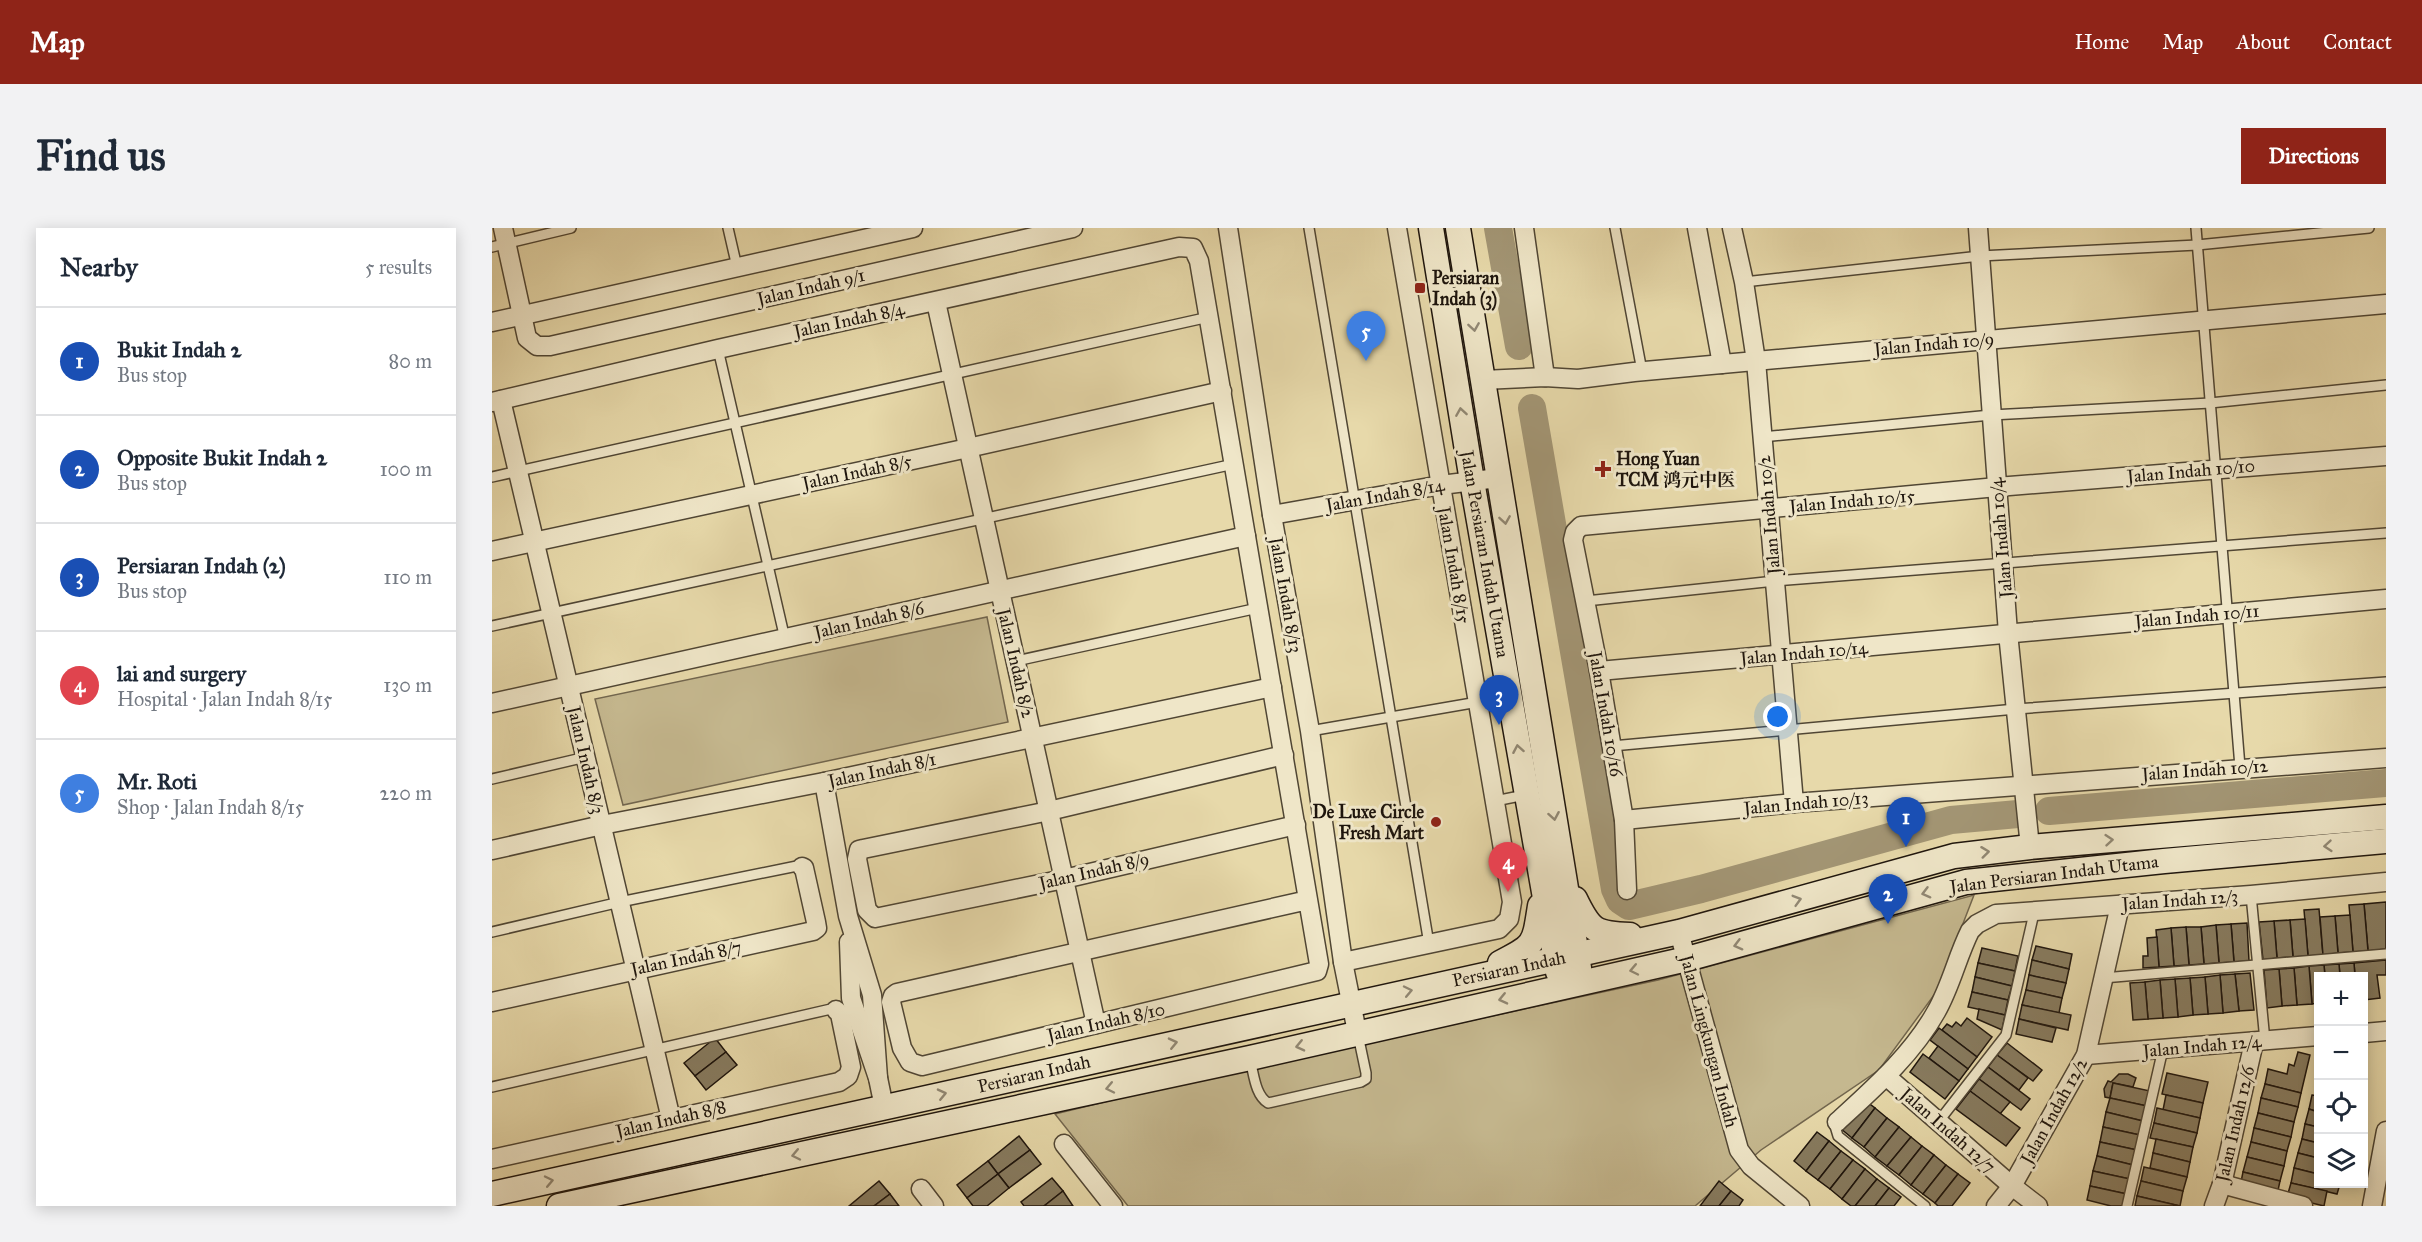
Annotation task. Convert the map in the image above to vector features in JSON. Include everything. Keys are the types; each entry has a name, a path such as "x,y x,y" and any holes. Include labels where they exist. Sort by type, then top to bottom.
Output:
{"main road":[{"path":"1425,228 1437,267"},
{"name":"Jalan Persiaran Indah Utama","path":"1431,228 1542,889 1566,956"},
{"path":"1452,228 1463,257"},
{"name":"Jalan Persiaran Indah Utama","path":"1458,228 1565,879 1566,956 1571,984 1687,959 1966,882 2386,841"},
{"name":"Jalan Persiaran Indah Utama","path":"1566,956 1669,934 1954,856 2030,847 2386,817"},
{"path":"1966,882 2000,868 2030,847 2087,858 2164,861"},
{"path":"1565,879 1590,928 1612,935 1669,934"},
{"path":"1475,976 1526,950 1532,943 1536,933 1542,889"},
{"name":"Persiaran Indah","path":"492,1194 1566,956"},
{"name":"Persiaran Indah","path":"559,1206 1250,1058 1571,984"},
{"path":"826,1149 875,1122 884,1107 900,1118 966,1119"}],"street":[{"name":"Jalan Indah 9/1","path":"492,322 913,228"},
{"name":"Jalan Indah 9/1","path":"522,315 527,338 537,346 550,346 1073,228"},
{"name":"Jalan Indah 8/15","path":"1397,228 1512,902 1509,919 1499,928 1429,944"},
{"path":"1524,228 1545,376"},
{"path":"1697,228 1722,364"},
{"name":"Jalan Indah 10/2","path":"1732,228 1744,282 1755,361 1794,803"},
{"name":"Jalan Indah 10/4","path":"1978,228 2008,633 2030,847"},
{"name":"Jalan Indah 8/13","path":"1234,229 1272,515 1310,731 1343,962 1357,1032"},
{"path":"501,240 522,315"},
{"name":"Jalan Indah 8/4","path":"496,401 718,349 1179,247 1193,248 1199,261 1209,317"},
{"name":"Jalan Indah 8/2","path":"936,302 1096,1024"},
{"name":"Jalan Indah 10/9","path":"1483,380 1545,376 1577,385 1722,364 2386,304"},
{"path":"1080,951 1308,900 1209,317"},
{"name":"Jalan Indah 8/5","path":"492,551 1222,391"},
{"name":"Jalan Indah 8/3","path":"496,401 519,471 671,1119"},
{"name":"Jalan Indah 10/10","path":"1997,487 2386,456"},
{"name":"Jalan Indah 8/14","path":"1272,515 1441,485 1498,478"},
{"name":"Jalan Indah 10/15","path":"1573,540 1575,532 1581,526 1588,524 1997,487"},
{"name":"Jalan Indah 8/6","path":"492,703 1246,536"},
{"name":"Jalan Indah 10/16","path":"1573,540 1599,671 1624,820 1627,890"},
{"name":"Jalan Indah 10/11","path":"2008,633 2386,599"},
{"name":"Jalan Indah 10/14","path":"1599,671 1781,656 2008,633"},
{"name":"Jalan Indah 8/1","path":"492,850 602,825 824,782 1272,687"},
{"path":"1049,811 1284,754"},
{"name":"Jalan Indah 10/12","path":"2024,784 2386,758"},
{"path":"824,782 848,916 872,995 878,1078 884,1107"},
{"name":"Jalan Indah 10/13","path":"1624,820 2024,784"},
{"name":"Jalan Indah 8/9","path":"1049,811 859,850 857,859 870,915 875,918 892,916 1296,825"},
{"name":"Jalan Indah 8/7","path":"492,1002 813,931 817,928 816,922 802,867"},
{"name":"Jalan Indah 12/3","path":"1886,1076 1937,1011 1963,945 1977,924 1996,914 2034,913 2386,882"},
{"name":"Jalan Indah 8/10","path":"1080,951 897,993 891,1002 902,1048 910,1062 922,1066 1317,971 1319,964 1308,900"},
{"name":"Jalan Indah 12/2","path":"1996,1206 2012,1186 2086,1055 2120,905"},
{"name":"Jalan Lingkungan Indah","path":"1669,934 1687,959 1739,1150 1751,1166 1800,1206"},
{"path":"1343,962 1429,944"},
{"name":"Jalan Indah 8/8","path":"492,1159 839,1082 848,1076 852,1067 840,1014 836,1010"},
{"path":"2368,1033 2386,1031"},
{"name":"Jalan Indah 12/4","path":"2086,1055 2314,1036"},
{"name":"Jalan Indah 12/6","path":"2214,1206 2260,1041"},
{"path":"1837,1122 1886,1076"},
{"name":"Jalan Indah 12/7","path":"1886,1076 2038,1206"},
{"path":"2372,1206 2386,1131"},
{"path":"1064,1144 1113,1206"},
{"path":"2222,1184 2303,1206"},
{"path":"921,1189 934,1206"}],"lane":[{"path":"501,240 571,228"},
{"path":"728,228 737,267"},
{"path":"1309,228 1429,944"},
{"path":"1616,228 1637,376"},
{"path":"2196,228 2240,767"},
{"path":"1744,282 1980,256 2197,245 2369,228"},
{"path":"492,477 1209,317"},
{"path":"718,349 785,639"},
{"path":"1762,437 1991,415 2210,403 2386,385"},
{"path":"492,626 1234,464"},
{"path":"1586,601 1775,581 2003,561 2222,547 2386,533"},
{"path":"1016,661 1258,608"},
{"path":"1612,746 2016,709 2386,682"},
{"path":"1310,731 1478,702"},
{"path":"492,779 586,758"},
{"path":"1494,801 1526,795"},
{"path":"492,932 620,902 797,866 802,867"},
{"path":"2251,895 2258,965 2260,1041"},
{"path":"1939,1121 2006,1035 2034,913"},
{"path":"2103,978 2386,954"},
{"path":"492,1087 831,1009 836,1010"},
{"path":"1250,1058 1256,1085 1263,1100 1268,1103 1360,1082 1366,1079 1366,1073 1357,1032"},
{"path":"2127,1206 2163,1049"},
{"path":"1837,1122 1835,1126 1838,1136 1925,1206"}],"shaded area":[{"path":"987,617 1008,722 623,805 595,699"},
{"path":"1974,895 1937,991 1879,1070 1761,1150 1695,1206 1128,1206 1055,1114 1174,1085 1658,980"}],"building":[{"path":"2386,902 2386,949 2368,951 2364,904"},
{"path":"2364,904 2368,951 2353,952 2349,905"},
{"path":"2319,909 2323,955 2308,956 2304,910"},
{"path":"2350,915 2353,952 2338,953 2335,916"},
{"path":"2335,916 2338,953 2323,955 2320,917"},
{"path":"2305,919 2308,956 2293,957 2290,920"},
{"path":"2290,920 2293,957 2277,958 2274,921"},
{"path":"2274,921 2277,958 2263,960 2259,922"},
{"path":"2247,923 2249,961 2234,962 2231,924"},
{"path":"2231,924 2234,962 2219,963 2216,925"},
{"path":"2216,925 2219,963 2204,964 2201,927"},
{"path":"2186,927 2201,927 2204,964 2189,965"},
{"path":"2186,927 2189,965 2174,966 2171,928"},
{"path":"2171,928 2174,966 2159,967 2156,930"},
{"path":"2157,937 2159,967 2143,968 2143,956 2148,956 2147,938"},
{"path":"2036,946 2072,954 2069,969 2032,960"},
{"path":"1982,948 2018,956 2015,971 1978,963"},
{"path":"2032,960 2069,969 2066,983 2029,975"},
{"path":"2386,960 2386,975 2377,975 2380,998 2368,1000 2368,972 2355,972 2354,963"},
{"path":"1978,963 2015,971 2012,986 1975,977"},
{"path":"2354,963 2355,972 2340,972 2339,964"},
{"path":"2339,964 2340,972 2325,972 2324,965"},
{"path":"2324,965 2325,972 2314,972 2314,1004 2312,1004 2309,966"},
{"path":"2309,966 2312,1004 2297,1005 2294,968"},
{"path":"2294,968 2297,1005 2282,1006 2279,969"},
{"path":"2279,969 2282,1006 2267,1008 2264,970"},
{"path":"2250,973 2254,1010 2239,1011 2235,974"},
{"path":"2235,974 2239,1011 2223,1013 2220,975"},
{"path":"2029,975 2066,983 2062,998 2026,990"},
{"path":"2220,975 2223,1013 2208,1014 2205,977"},
{"path":"1975,977 2012,986 2008,1000 1972,992"},
{"path":"2205,977 2208,1014 2193,1015 2190,978"},
{"path":"2190,978 2193,1015 2178,1017 2175,979"},
{"path":"2175,979 2178,1017 2163,1018 2160,980"},
{"path":"2160,980 2163,1018 2148,1019 2145,982"},
{"path":"2145,982 2148,1019 2133,1020 2130,983"},
{"path":"2026,990 2062,998 2059,1013 2022,1005"},
{"path":"1972,992 2008,1000 2005,1015 1968,1007"},
{"path":"2022,1005 2071,1015 2068,1030 2019,1019"},
{"path":"1979,1009 2005,1015 2002,1030 1977,1019"},
{"path":"1967,1018 1992,1037 1977,1057 1942,1030 1947,1024 1952,1027 1956,1022 1961,1026"},
{"path":"2019,1019 2056,1028 2052,1042 2016,1034"},
{"path":"1939,1028 1977,1057 1968,1069 1930,1040"},
{"path":"715,1038 726,1052 695,1076 684,1063"},
{"path":"2007,1043 2042,1070 2033,1081 1997,1055"},
{"path":"1938,1046 1968,1069 1959,1081 1929,1058"},
{"path":"726,1052 737,1065 706,1090 695,1076"},
{"path":"2298,1052 2310,1055 2301,1093 2265,1084 2268,1069 2287,1074 2289,1064 2294,1066"},
{"path":"1923,1054 1959,1081 1945,1099 1910,1072"},
{"path":"1997,1055 2028,1078 2019,1090 1988,1067"},
{"path":"1988,1067 2030,1099 2021,1110 1979,1079"},
{"path":"2167,1073 2208,1082 2203,1103 2162,1094"},
{"path":"2119,1074 2128,1074 2136,1078 2133,1087 2113,1083 2110,1098 2105,1097 2104,1089 2108,1081 2111,1082"},
{"path":"1979,1079 2010,1102 2000,1114 1970,1091"},
{"path":"2113,1083 2150,1091 2147,1106 2110,1098"},
{"path":"2265,1084 2301,1093 2298,1107 2261,1098"},
{"path":"1970,1091 2020,1128 2006,1146 1956,1109"},
{"path":"2166,1095 2203,1103 2200,1118 2163,1110"},
{"path":"2312,1095 2314,1095 2314,1111 2309,1109"},
{"path":"2110,1098 2147,1106 2143,1121 2106,1112"},
{"path":"2261,1098 2298,1107 2294,1122 2258,1113"},
{"path":"1863,1099 1875,1108 1852,1138 1840,1128"},
{"path":"1875,1108 1887,1118 1864,1147 1852,1138"},
{"path":"2157,1108 2200,1118 2197,1133 2154,1123"},
{"path":"2309,1109 2314,1111 2314,1126 2305,1124"},
{"path":"2106,1112 2143,1121 2140,1135 2103,1127"},
{"path":"2258,1113 2294,1122 2291,1137 2254,1128"},
{"path":"1887,1118 1899,1127 1875,1157 1864,1147"},
{"path":"2154,1123 2197,1133 2193,1147 2150,1138"},
{"path":"2305,1124 2314,1126 2314,1142 2302,1139"},
{"path":"1899,1127 1911,1137 1887,1166 1875,1157"},
{"path":"2103,1127 2140,1135 2137,1150 2100,1142"},
{"path":"2254,1128 2291,1137 2287,1151 2251,1142"},
{"path":"1817,1132 1829,1141 1806,1171 1794,1161"},
{"path":"1019,1136 1030,1150 998,1174 988,1161"},
{"path":"1911,1137 1922,1146 1899,1175 1887,1166"},
{"path":"2156,1139 2193,1147 2190,1162 2153,1153"},
{"path":"2302,1139 2314,1142 2314,1157 2298,1153"},
{"path":"1829,1141 1841,1151 1818,1180 1806,1171"},
{"path":"2100,1142 2137,1150 2133,1165 2097,1156"},
{"path":"2251,1142 2287,1151 2284,1166 2247,1157"},
{"path":"1922,1146 1934,1155 1911,1185 1899,1175"},
{"path":"1030,1150 1041,1164 1009,1188 998,1174"},
{"path":"1841,1151 1853,1160 1830,1189 1818,1180"},
{"path":"2153,1153 2190,1162 2187,1177 2150,1168"},
{"path":"2298,1153 2314,1157 2314,1173 2294,1168"},
{"path":"1934,1155 1946,1165 1923,1194 1911,1185"},
{"path":"2097,1156 2133,1165 2130,1179 2093,1171"},
{"path":"2247,1157 2284,1166 2280,1181 2243,1172"},
{"path":"1853,1160 1865,1169 1842,1199 1830,1189"},
{"path":"988,1161 998,1174 967,1198 957,1185"},
{"path":"1946,1165 1958,1174 1935,1203 1923,1194"},
{"path":"2144,1167 2187,1177 2183,1191 2141,1181"},
{"path":"2294,1168 2314,1173 2314,1188 2339,1188 2337,1194 2291,1183"},
{"path":"1865,1169 1877,1179 1855,1206 1851,1206 1842,1199"},
{"path":"2093,1171 2130,1179 2127,1194 2090,1186"},
{"path":"2243,1172 2280,1181 2277,1195 2240,1187"},
{"path":"998,1174 1009,1188 987,1206 973,1206 967,1198"},
{"path":"1958,1174 1970,1183 1952,1206 1938,1206 1935,1203"},
{"path":"1052,1178 1063,1191 1044,1206 1024,1206 1021,1202"},
{"path":"1877,1179 1889,1188 1875,1206 1855,1206"},
{"path":"879,1181 890,1194 874,1206 849,1206"},
{"path":"1719,1181 1731,1191 1719,1206 1700,1206"},
{"path":"2141,1181 2183,1191 2180,1206 2137,1196"},
{"path":"2291,1183 2327,1191 2324,1206 2287,1197"},
{"path":"2090,1186 2127,1194 2124,1206 2111,1206 2087,1200"},
{"path":"1889,1188 1901,1197 1894,1206 1875,1206"},
{"path":"1063,1191 1073,1206 1044,1206"},
{"path":"1731,1191 1743,1200 1739,1206 1719,1206"},
{"path":"890,1194 899,1206 874,1206"},
{"path":"2137,1196 2180,1206 2135,1206"}],"waterway":[{"path":"1498,228 1519,346"},
{"path":"1532,408 1615,889 1620,900 1629,906 1701,889 1951,820 2018,814"},
{"path":"2049,811 2386,783"}],"place":[{"name":"Persiaran Indah (3)","path":"1420,288"},
{"name":"Mr. Roti","path":"1366,361"},
{"name":"Hong Yuan TCM 鸿元中医","path":"1603,469"},
{"name":"Persiaran Indah (2)","path":"1499,725"},
{"name":"De Luxe Circle Fresh Mart","path":"1436,822"},
{"name":"Bukit Indah 2","path":"1906,847"},
{"name":"lai and surgery","path":"1508,892"},
{"name":"Opposite Bukit Indah 2","path":"1888,924"}]}
